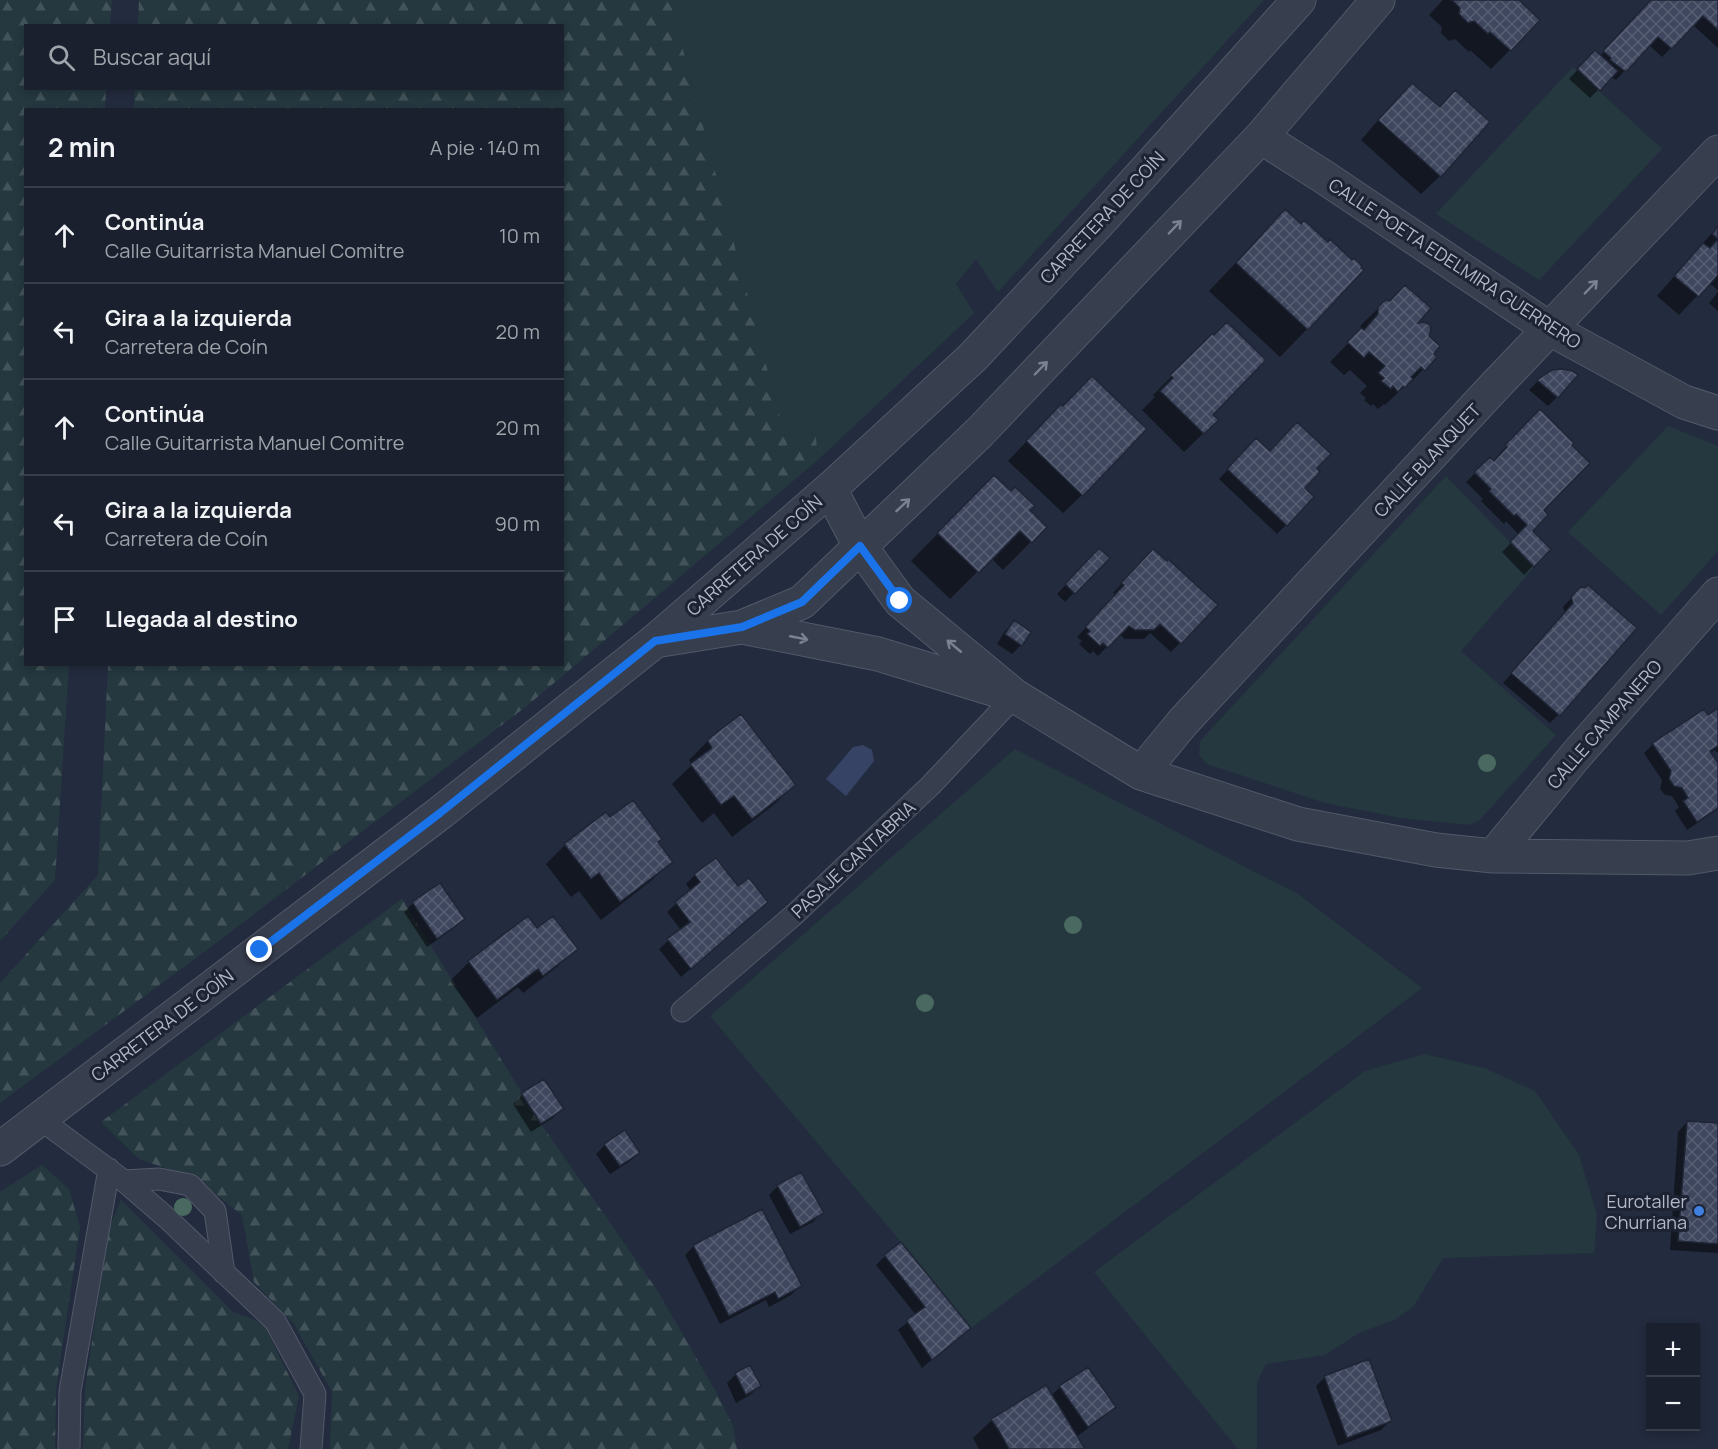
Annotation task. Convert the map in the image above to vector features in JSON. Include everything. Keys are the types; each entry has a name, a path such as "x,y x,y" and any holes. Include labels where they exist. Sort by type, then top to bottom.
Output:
{"street":[{"name":"CARRETERA DE COÍN","path":"0,1149 440,813 655,641 830,489 973,357 1109,211 1299,0"},
{"path":"655,641 742,627 802,602 980,433 1261,137 1378,0"},
{"name":"CALLE POETA EDELMIRA GUERRERO","path":"1261,137 1550,329 1684,402 1718,412"},
{"name":"CALLE BLANQUET","path":"1141,773 1183,722 1550,329 1718,153"},
{"path":"830,489 860,546 900,601 1015,696 1141,773 1298,824 1436,850 1492,856 1688,858 1718,853"},
{"name":"CALLE CAMPANERO","path":"1492,856 1577,754 1718,594"},
{"path":"742,627 878,654 1015,696"}],"lane":[{"name":"PASAJE CANTABRIA","path":"682,1011 795,914 931,785 1015,696"},
{"path":"39,1119 116,1175 168,1219 274,1321 315,1394 311,1449"},
{"path":"116,1175 190,1185 215,1211 224,1273"},
{"path":"69,1449 70,1391 116,1175"}],"green space":[{"path":"0,0 112,0 110,24 24,24 24,90 106,90 105,108 24,108 24,666 69,666 55,880 0,941"},
{"path":"139,0 670,0 788,448 815,425 818,460 528,705 212,946 0,1103 0,983 98,875 108,666 564,666 564,108 134,108 135,90 564,90 564,24 138,24"},
{"path":"670,0 1264,0 998,292 976,259 956,284 974,313 818,460 815,426 788,449"},
{"path":"1573,67 1662,149 1539,280 1436,214"},
{"path":"1668,426 1718,446 1718,551 1661,615 1568,532"},
{"path":"1446,476 1534,567 1461,651 1556,735 1480,820 1469,825 1401,818 1325,803 1207,764 1199,755 1200,741"},
{"path":"1015,749 1298,894 1422,988 971,1328 710,1016"},
{"path":"402,899 541,1124 657,1290 716,1392 733,1426 737,1449 330,1449 332,1392 294,1324 254,1282 242,1215 195,1178 139,1159 101,1122"},
{"path":"1424,1054 1484,1068 1535,1091 1579,1155 1597,1215 1594,1253 1443,1258 1413,1307 1396,1319 1359,1333 1325,1355 1266,1364 1257,1382 1257,1449 1238,1449 1094,1272 1365,1071"},
{"path":"42,1165 69,1189 80,1227 56,1390 55,1449 0,1449 0,1192"},
{"path":"121,1200 233,1312 263,1323 299,1396 288,1449 83,1449 85,1388 109,1229"}],"water":[{"path":"863,745 872,750 874,761 846,796 826,779 853,747"}],"building":[{"path":"1452,0 1519,0 1540,20 1511,51 1474,21 1468,23 1459,14 1460,8"},
{"path":"1651,0 1718,0 1718,30 1703,16 1672,49 1658,37 1626,72 1610,60 1611,58 1603,51"},
{"path":"1595,50 1618,71 1600,91 1577,69"},
{"path":"1412,83 1440,107 1455,90 1490,122 1441,177 1378,120"},
{"path":"1285,209 1301,224 1304,220 1328,242 1330,239 1352,260 1354,258 1364,270 1308,330 1236,263"},
{"path":"1718,226 1718,239 1712,234"},
{"path":"1718,239 1718,275 1699,297 1674,276 1703,243 1710,248"},
{"path":"1405,285 1431,308 1418,323 1424,322 1430,325 1429,336 1440,346 1434,354 1437,357 1425,371 1421,367 1411,377 1413,379 1405,388 1403,386 1398,392 1393,386 1391,389 1381,381 1384,378 1378,373 1385,366 1369,352 1364,358 1347,342 1361,328 1364,330 1378,314 1378,307 1386,300 1390,301"},
{"path":"1227,322 1266,360 1213,415 1219,420 1204,434 1160,391 1173,378 1170,375"},
{"path":"1563,369 1578,375 1558,398 1537,380 1552,370"},
{"path":"1092,376 1147,429 1083,496 1026,441 1061,404 1063,406"},
{"path":"1540,409 1574,443 1572,445 1590,463 1544,510 1548,515 1533,531 1551,549 1534,567 1510,542 1527,525 1516,514 1514,516 1489,491 1491,489 1474,472 1490,457 1494,461 1507,447 1505,445"},
{"path":"1297,422 1331,454 1317,468 1320,472 1305,488 1314,497 1287,526 1227,469 1256,438 1270,451"},
{"path":"994,475 1011,491 1015,487 1035,506 1030,510 1047,527 1032,543 1020,531 979,573 937,533"},
{"path":"1099,548 1110,558 1075,594 1065,584"},
{"path":"1153,549 1167,561 1168,559 1218,605 1181,644 1160,624 1154,630 1135,630 1129,626 1108,648 1103,643 1100,646 1087,634 1090,631 1085,627"},
{"path":"1588,585 1637,628 1560,716 1511,673 1573,603 1571,597 1580,587 1585,588"},
{"path":"1014,620 1031,632 1022,646 1005,634"},
{"path":"1718,708 1718,746 1710,751 1718,763 1718,808 1697,822 1683,801 1688,798 1682,788 1674,786 1669,779 1671,771 1652,743 1704,709 1708,715"},
{"path":"741,714 796,785 752,819 734,796 721,805 690,764 712,748 707,740"},
{"path":"633,800 662,839 658,842 673,862 620,902 599,873 591,879 564,844 606,812 610,817"},
{"path":"716,858 738,886 749,878 768,902 691,969 667,939 690,922 675,902 700,882 694,874"},
{"path":"440,883 465,919 437,939 412,902"},
{"path":"528,916 537,928 553,916 578,949 543,976 538,969 497,1000 468,961"},
{"path":"544,1079 564,1109 541,1124 521,1093"},
{"name":"Eurotaller Churriana","path":"1687,1121 1718,1123 1718,1244 1678,1241"},
{"path":"625,1130 640,1153 620,1166 604,1144"},
{"path":"801,1172 824,1213 800,1227 777,1185"},
{"path":"762,1209 802,1286 778,1299 775,1292 729,1316 693,1245"},
{"path":"901,1242 971,1328 932,1360 906,1320 925,1307 884,1255"},
{"path":"1369,1359 1392,1421 1347,1438 1324,1376"},
{"path":"750,1365 761,1386 746,1395 735,1373"},
{"path":"1088,1367 1116,1407 1088,1427 1059,1386"},
{"path":"1046,1385 1085,1449 1009,1449 991,1419"}],"place":[{"name":"Eurotaller Churriana","path":"1699,1211"}],"route":[{"path":"260,950 440,813 655,641 742,627 802,602 860,546 900,601"}]}
